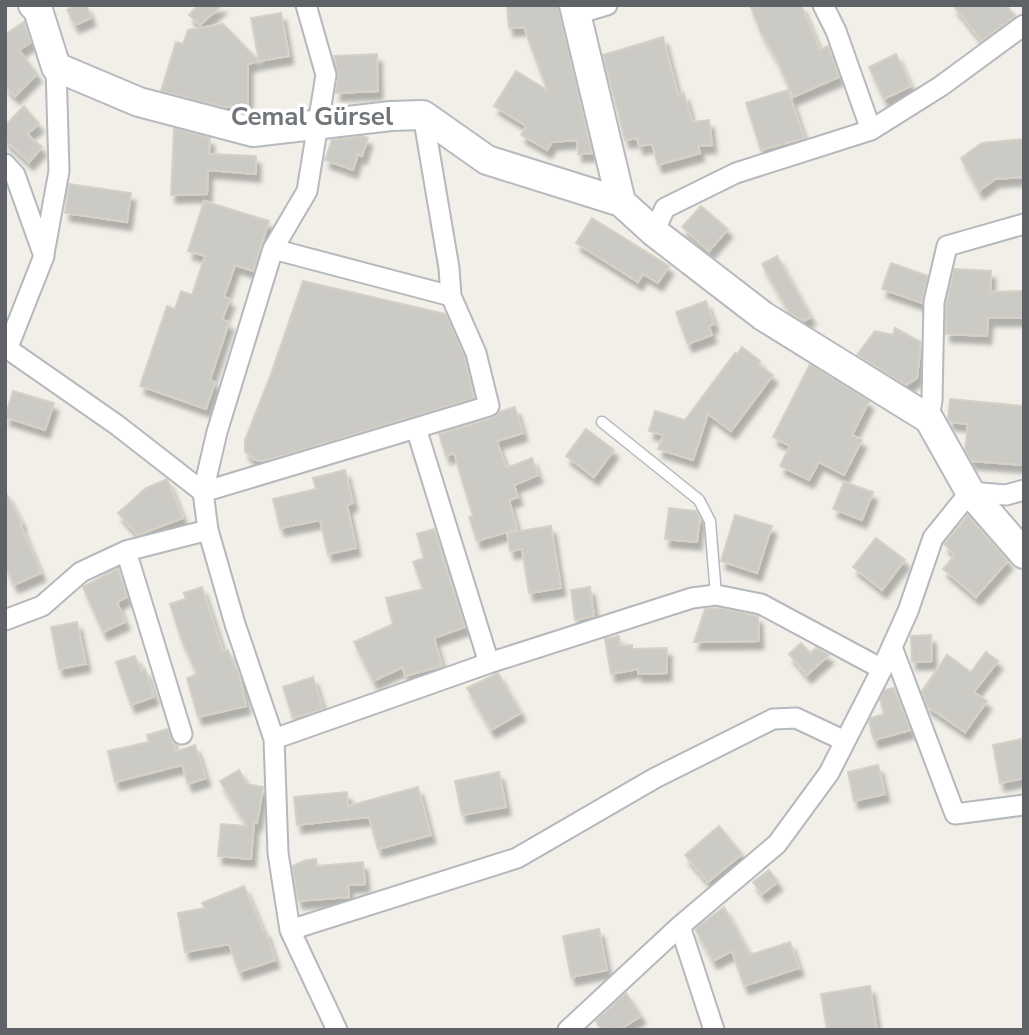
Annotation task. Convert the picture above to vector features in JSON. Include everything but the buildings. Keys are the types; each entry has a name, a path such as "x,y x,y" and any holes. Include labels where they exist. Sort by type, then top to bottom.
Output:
{"street":[{"path":"306,5 326,75 307,191 273,249 217,432 203,492 208,530 274,739 278,853 290,930 337,1030"},
{"path":"607,5 576,9 621,202"},
{"path":"823,5 836,31 871,130"},
{"path":"42,7 56,67 59,171 44,256 6,347 117,425 203,492"},
{"path":"654,232 665,208 736,173 871,130 941,86 1024,24"},
{"path":"56,67 139,102 253,132 391,116 423,115 487,160 621,202 654,232 763,316 929,419 970,492 1024,554"},
{"path":"203,492 489,406 476,353 451,296 449,268 423,115"},
{"path":"5,164 15,175 44,256"},
{"path":"929,419 934,302 947,246 1024,223"},
{"path":"273,249 451,296"},
{"path":"416,428 489,663"},
{"path":"970,492 1006,495 1024,490"},
{"path":"568,1030 680,926 777,844 829,773 908,611 933,538 970,492"},
{"path":"5,620 42,606 81,572 126,551 208,530"},
{"path":"126,551 182,734"},
{"path":"274,739 489,663 692,598 716,595 761,604 882,669"},
{"path":"892,647 955,814 1024,805"},
{"path":"290,930 517,858 655,778 773,719 796,718 845,741"},
{"path":"680,926 714,1030"}],"lane":[{"path":"602,422 699,500 706,510 710,521 716,595"}],"district":[{"name":"Cemal Gürsel","path":"312,116"}]}
